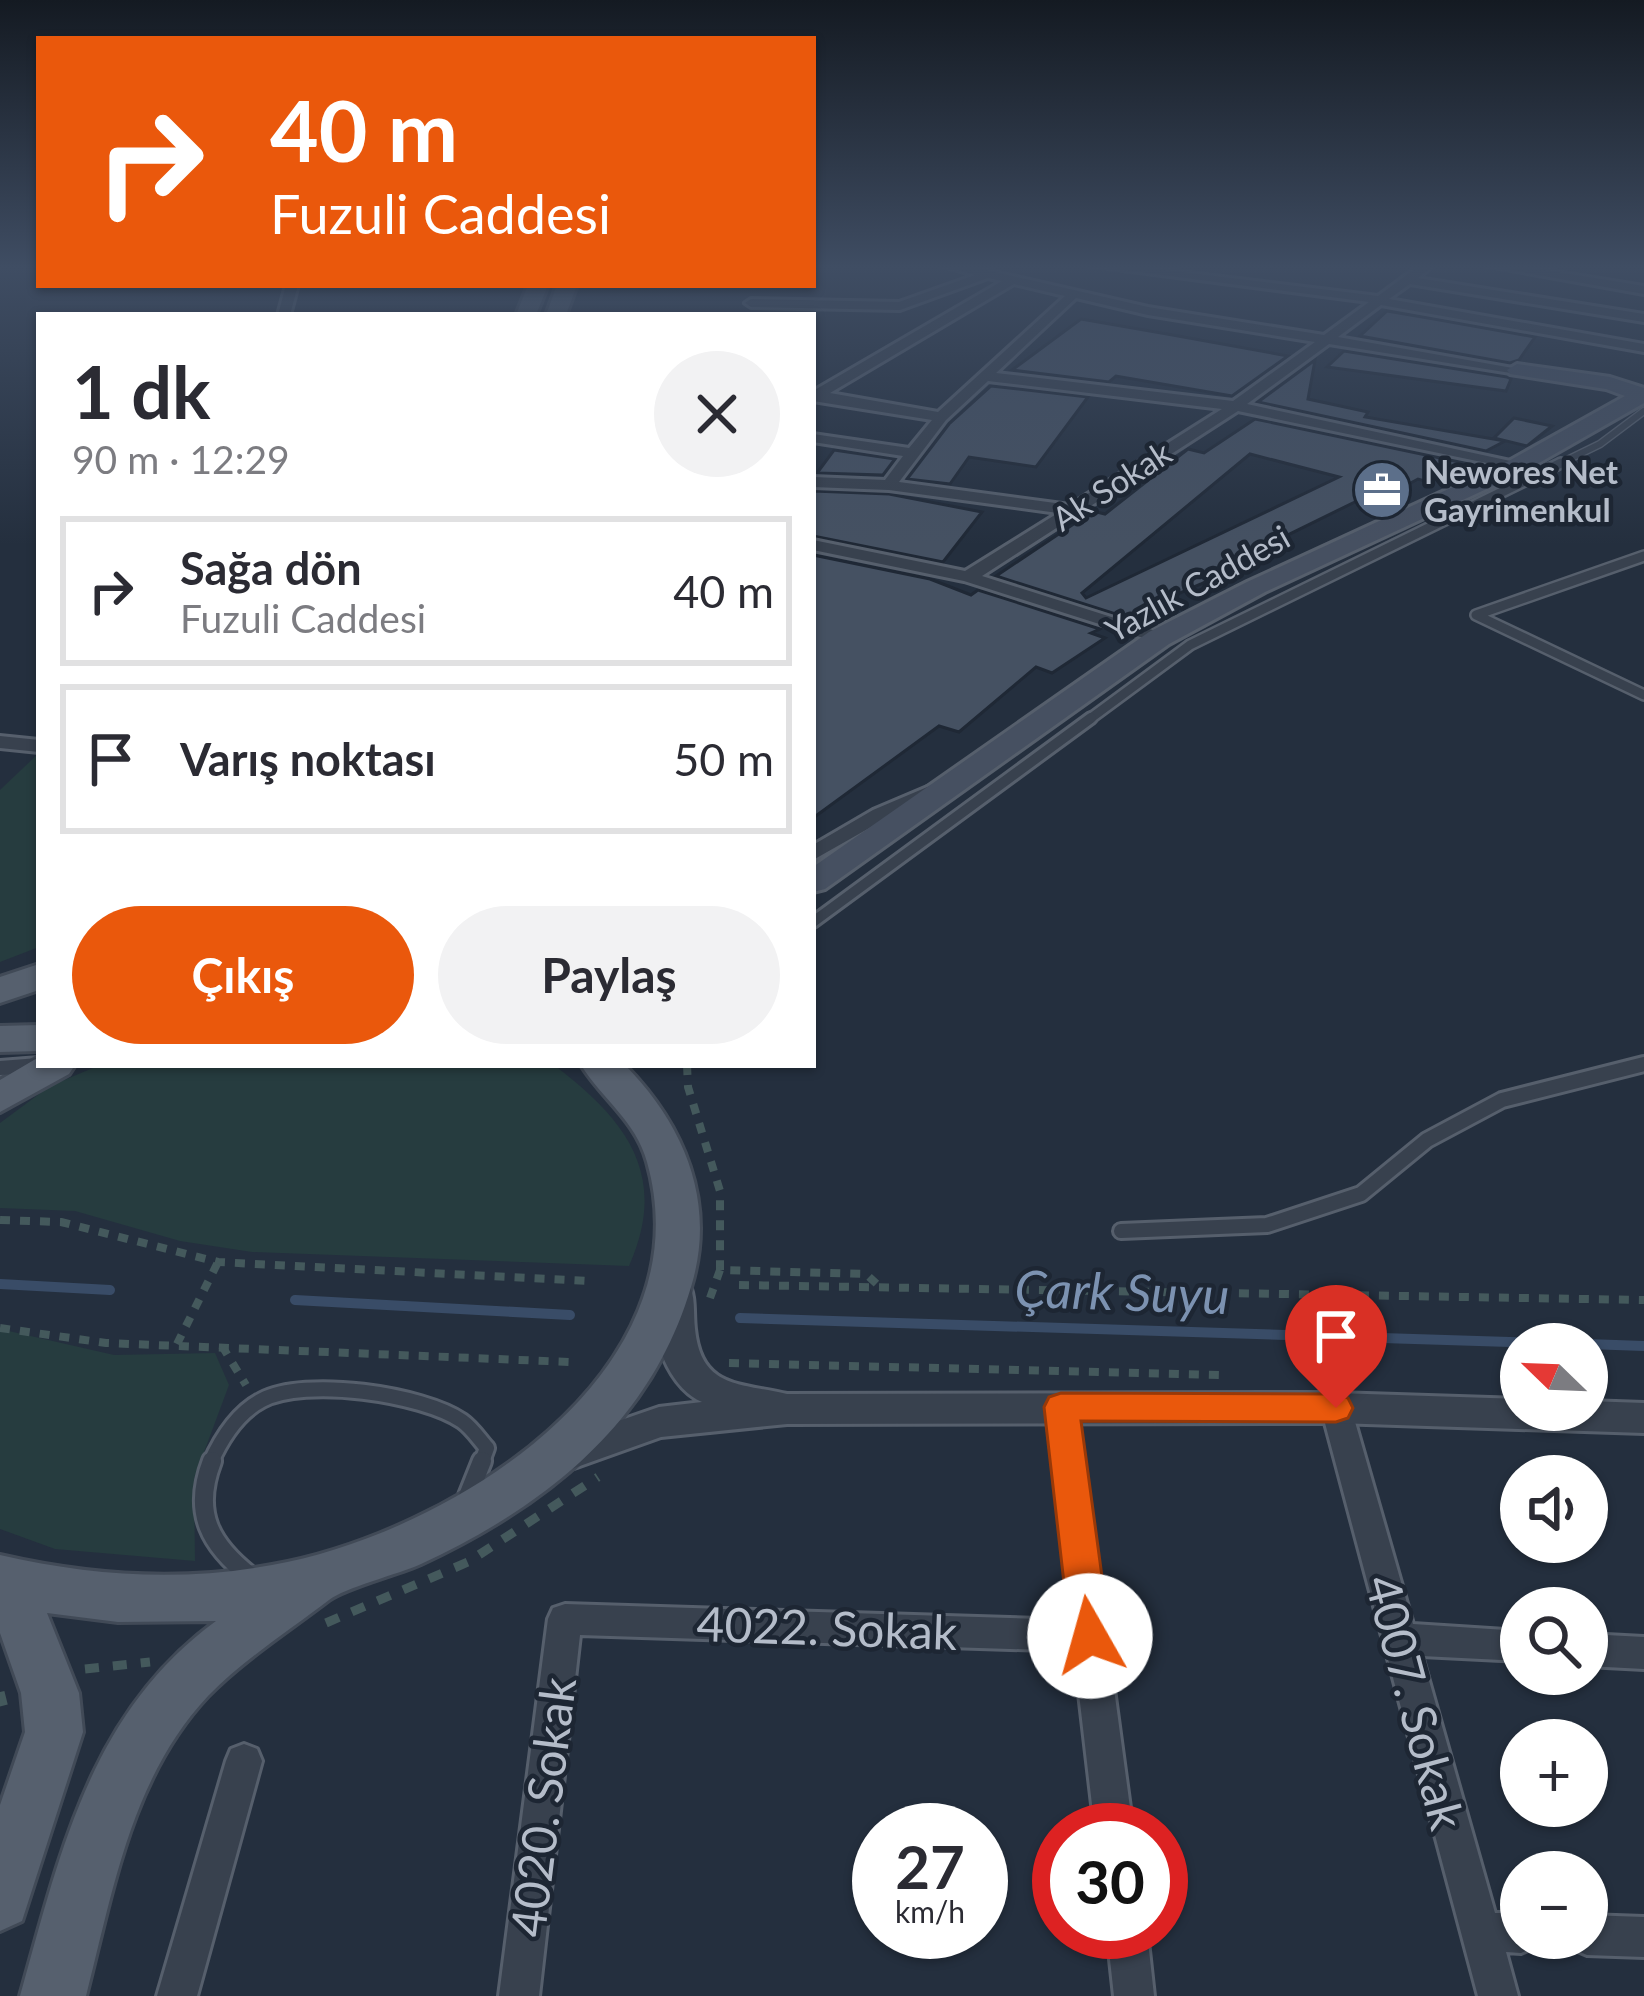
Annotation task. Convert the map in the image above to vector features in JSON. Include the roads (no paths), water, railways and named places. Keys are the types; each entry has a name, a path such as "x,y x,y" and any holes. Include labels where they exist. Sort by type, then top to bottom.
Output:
{"main road":[{"path":"1517,370 1644,395"},
{"path":"1517,370 1585,396 1592,413 1586,429"},
{"name":"Yazlık Caddesi","path":"816,880 1159,638 1256,587 1515,467 1644,395"},
{"path":"0,992 36,977"},
{"path":"0,1039 36,1038"},
{"path":"0,1098 50,1068"},
{"path":"1,1580 83,1598 173,1602 294,1585 453,1523 552,1461 608,1403 700,1286 670,1157 643,1108 613,1068"},
{"path":"0,1899 54,1732 50,1693 28,1633 1,1580"},
{"path":"53,1996 93,1856 135,1747 187,1679 294,1585"}],"street":[{"path":"816,395 873,358"},
{"path":"889,485 940,417 1003,358"},
{"name":"Ak Sokak","path":"968,577 1305,358"},
{"path":"1444,358 1517,370"},
{"path":"983,376 1236,406 1515,467"},
{"path":"816,396 940,417"},
{"path":"816,438 911,453"},
{"path":"816,482 889,485 1072,510"},
{"path":"816,546 968,577 1159,638"},
{"path":"0,742 36,741"},
{"path":"816,852 880,814 951,783"},
{"path":"700,1286 675,1350 688,1378 720,1393 788,1409"},
{"path":"1061,1407 1111,1803"},
{"path":"552,1461 659,1423 788,1409 1336,1408 1644,1418"},
{"name":"4007. Sokak","path":"1336,1408 1498,1996"},
{"name":"4022. Sokak","path":"565,1619 1090,1636"},
{"name":"4020. Sokak","path":"519,1996 565,1619"},
{"path":"1399,1639 1500,1645"},
{"path":"1608,1650 1644,1653"},
{"path":"176,1996 244,1761"},
{"path":"1480,1932 1500,1933"},
{"path":"1608,1935 1644,1936"},
{"path":"1130,1959 1135,1996"}],"lane":[{"path":"816,920 1190,645 1600,444 1644,395"},
{"path":"1644,556 1476,615 1644,695"},
{"path":"1121,1232 1267,1225 1361,1194 1427,1140 1502,1100 1644,1064"},
{"path":"0,1068 36,1065"},
{"path":"294,1585 223,1556 204,1523 208,1468 235,1418 270,1395 338,1391 408,1398 461,1419 487,1448 480,1475 453,1523"}],"waterway":[{"name":"Çark Suyu","path":"0,1284 110,1290"},
{"name":"Çark Suyu","path":"295,1300 570,1315"},
{"name":"Çark Suyu","path":"740,1318 1500,1342"},
{"name":"Çark Suyu","path":"1608,1345 1644,1346"}],"place":[{"name":"Newores Net Gayrimenkul","path":"1382,490"}]}
